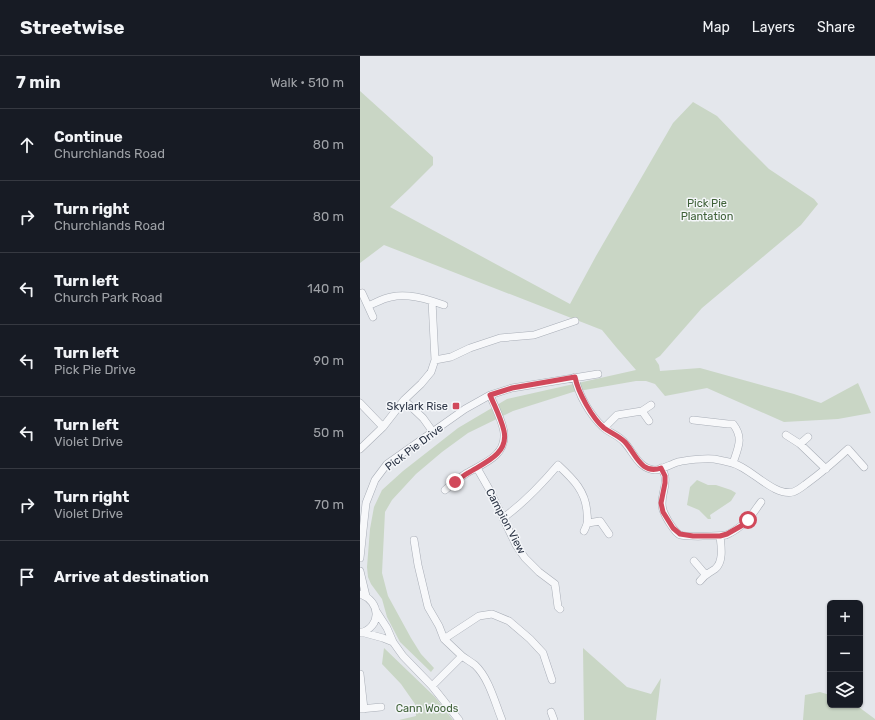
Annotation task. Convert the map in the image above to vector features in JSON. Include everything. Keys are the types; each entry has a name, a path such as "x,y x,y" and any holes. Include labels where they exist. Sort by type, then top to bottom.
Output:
{"street":[{"path":"362,293 373,317"},
{"path":"368,306 391,297 405,295 420,297 444,305"},
{"path":"360,449 383,427 404,400 431,372 435,360 432,301"},
{"path":"435,360 451,357 470,348 500,338 534,335 575,321"},
{"name":"Pick Pie Drive","path":"360,558 363,503 375,480 387,464 465,409 490,395 512,388 598,374"},
{"path":"575,377 581,396 592,414 604,428 618,436 625,443 631,458 644,468 656,470 686,460 714,459 733,463 778,491 788,493 794,492 826,469 848,449 864,468"},
{"path":"445,490 467,473 490,460 497,454 503,443 504,432 500,418 490,395"},
{"path":"404,400 423,418 432,432"},
{"path":"360,403 383,427"},
{"path":"604,428 617,415 642,411 651,405"},
{"path":"642,411 649,421"},
{"path":"693,420 733,424 738,430 739,445 733,463"},
{"path":"786,435 800,444 826,469"},
{"path":"800,444 808,436"},
{"path":"503,518 533,493 558,465 573,479 587,504 588,523 584,531"},
{"name":"Campion View","path":"477,468 489,489 516,545 525,558 539,572 555,584 558,607 560,609"},
{"path":"661,468 665,476 661,503 663,512 673,528 680,534 693,536 720,536 727,534 748,520 761,502"},
{"path":"588,523 600,521 609,534"},
{"path":"694,561 702,578 716,568 720,562 720,536"},
{"path":"414,540 428,607 439,626 444,639 462,656 476,666 482,674 488,684 502,720"},
{"path":"360,571 363,595 371,600 387,628 392,642 403,656 432,686 459,720"},
{"path":"361,632 371,627 376,617 376,611"},
{"path":"444,639 479,616 492,614 509,621 530,639 543,653 552,680"},
{"path":"361,632 392,642"},
{"path":"432,686 462,656"},
{"path":"360,674 362,709 381,707"},
{"path":"551,712 554,720"}],"green space":[{"name":"Pick Pie Plantation","path":"360,91 433,157 433,165 390,207 570,304 673,123 693,102 717,116 769,169 814,199 818,204 801,225 702,308 660,356 655,359 659,365 660,371 700,368 821,403 858,383 871,413 838,419 784,422 707,388 665,396 655,384 646,381 636,381 573,392 513,411 468,433 416,474 392,500 385,512 382,573 388,596 421,654 434,668 431,672 400,642 387,617 382,599 371,584 368,577 367,567 370,529 374,507 382,490 403,471 458,428 507,399 636,370 602,330 384,245 360,263"},
{"path":"697,480 708,485 716,485 731,490 736,493 731,501 710,515 711,519 708,519 699,510 687,505 690,487"},
{"name":"Cann Woods","path":"384,648 435,697 453,720 399,720 416,716 415,704 401,684 382,664"},
{"path":"583,648 627,687 651,694 661,678 656,720 584,720"},
{"path":"820,692 827,694 827,708 860,708 875,720 803,720 805,695"}],"place":[{"name":"Skylark Rise","path":"456,406"}],"route":[{"path":"455,482 467,473 490,460 497,454 503,443 504,432 500,418 490,395 512,388 575,377 581,396 592,414 604,428 618,436 625,443 644,468 656,470 661,468 665,476 661,503 663,512 673,528 680,534 693,536 720,536 727,534 741,526 748,520"}]}
